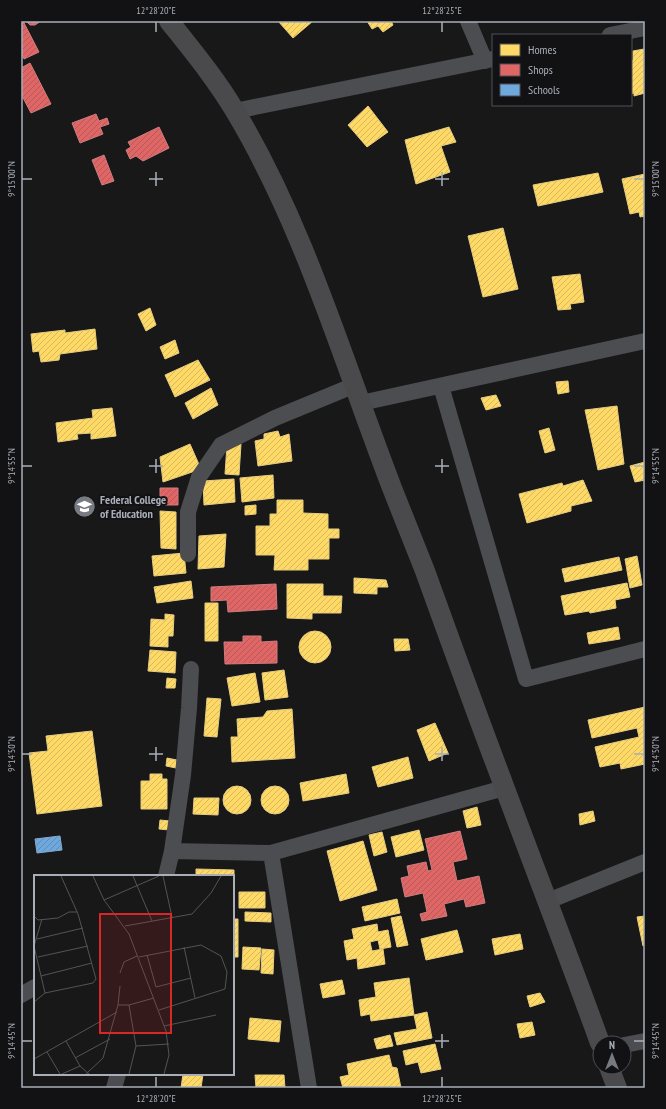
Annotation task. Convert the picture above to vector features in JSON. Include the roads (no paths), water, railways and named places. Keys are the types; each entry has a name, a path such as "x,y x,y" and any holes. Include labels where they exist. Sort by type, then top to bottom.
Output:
{"main road":[{"path":"169,21 210,73 235,111 260,156 293,226 424,568 504,788 548,901 597,1035"},
{"path":"612,1075 617,1088"}],"street":[{"path":"235,111 489,60 468,21"},
{"path":"615,34 645,28"},
{"path":"188,554 188,512 199,476 221,445 275,418 358,394 441,386 645,341"},
{"path":"441,386 526,679 645,649"},
{"path":"166,875 172,851 183,775 191,669"},
{"path":"172,851 271,853 504,788"},
{"path":"271,853 309,1088"},
{"path":"548,901 645,862"},
{"path":"21,995 34,988"},
{"path":"632,1043 645,1041"},
{"path":"114,1088 118,1075"}],"place":[{"name":"Federal College of Education","path":"85,507"}]}
